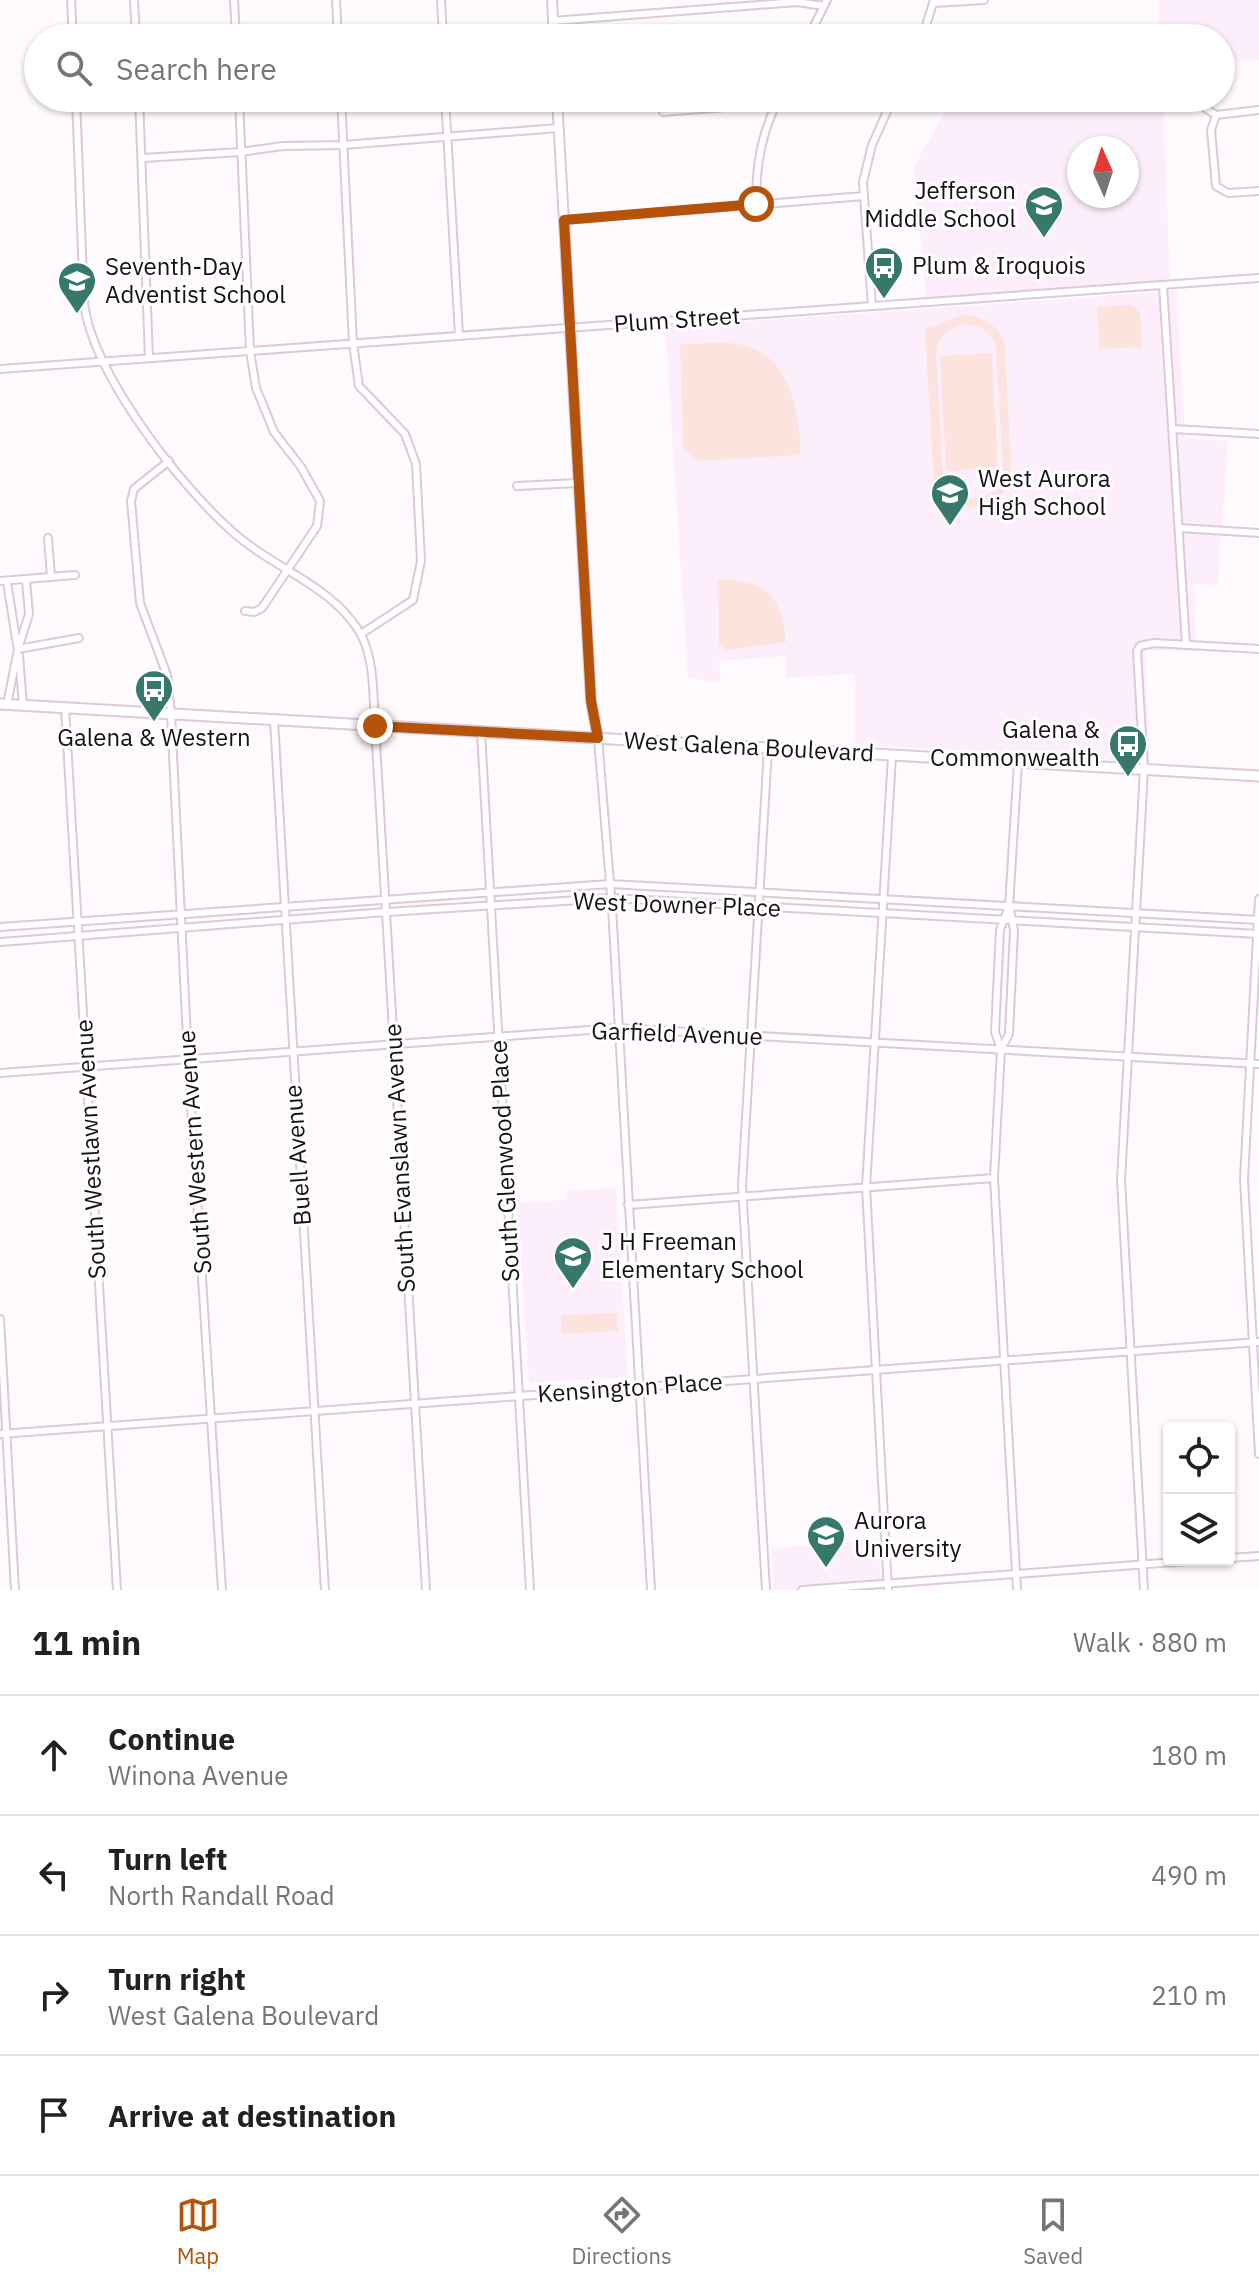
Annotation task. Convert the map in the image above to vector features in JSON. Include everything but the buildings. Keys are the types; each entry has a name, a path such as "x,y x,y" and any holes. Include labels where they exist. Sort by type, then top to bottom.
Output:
{"main road":[{"path":"552,0 553,24"},
{"path":"557,112 591,701 598,738"},
{"name":"West Galena Boulevard","path":"4,705 1259,776"}],"street":[{"path":"71,0 72,24"},
{"path":"134,0 135,24"},
{"path":"234,0 235,24"},
{"path":"336,0 337,24"},
{"path":"441,0 442,24"},
{"path":"927,24 934,2 984,0"},
{"path":"553,21 797,2 826,3 815,24"},
{"path":"1211,112 1216,115 1259,110"},
{"path":"77,112 84,304 88,326 104,363 129,406 196,494 237,536 342,608 361,634 413,600 421,561 416,464 405,434 359,386 353,343 342,112"},
{"path":"140,112 149,358"},
{"path":"239,112 250,351 256,388 274,432 301,467 320,501 317,526 262,608 245,611"},
{"path":"446,112 459,335"},
{"path":"756,204 758,156 773,112"},
{"path":"872,306 863,182 868,157 887,112"},
{"path":"1216,115 1211,130 1218,189 1224,192 1259,191"},
{"path":"143,158 558,128"},
{"path":"564,220 864,196"},
{"name":"Plum Street","path":"0,369 1259,278"},
{"path":"1163,285 1186,645"},
{"path":"1174,429 1259,434"},
{"name":"South Western Avenue","path":"169,461 134,489 131,501 140,603 167,675 171,714 188,1059 222,1590"},
{"path":"517,486 578,483"},
{"path":"1179,528 1259,533"},
{"path":"48,538 51,577"},
{"path":"23,705 18,649 4,581 75,575"},
{"path":"4,705 29,614 26,581"},
{"path":"0,620 12,621"},
{"name":"South Evanslawn Avenue","path":"361,634 368,654 375,726 426,1590"},
{"path":"18,649 79,638"},
{"path":"1144,1590 1121,1180 1144,770 1137,651 1146,644 1259,649"},
{"name":"South Westlawn Avenue","path":"65,708 117,1590"},
{"name":"Buell Avenue","path":"274,720 291,1052 325,1590"},
{"name":"South Glenwood Place","path":"481,732 530,1590"},
{"path":"598,738 611,898 651,1590"},
{"path":"766,1590 756,1379 742,1196 768,749"},
{"path":"887,1586 866,1187 892,756"},
{"path":"1001,1049 1009,1034 1014,930 1009,906 1018,763"},
{"name":"West Downer Place","path":"0,927 610,884 1258,920"},
{"name":"West Downer Place","path":"0,942 611,898 1258,934"},
{"path":"1259,899 1255,1064 1244,1179 1256,1342 1259,1454"},
{"path":"1009,906 1002,920 995,1032 1001,1049 994,1178 1017,1590"},
{"name":"Garfield Avenue","path":"0,1073 617,1028 1255,1064"},
{"path":"628,1205 994,1178"},
{"path":"0,1319 3,1434 15,1590"},
{"name":"Kensington Place","path":"3,1434 1256,1342"},
{"path":"1235,1558 1259,1556"},
{"path":"802,1590 1163,1563"}],"shaded area":[{"path":"1158,0 1259,0 1259,60 1235,61 1235,24 1159,24"},
{"name":"Jefferson Middle School","path":"944,112 1164,112 1170,281 926,298 914,167"},
{"name":"West Aurora High School","path":"1177,291 1185,438 1228,441 1218,585 1194,584 1196,652 1145,650 1150,762 854,744 854,674 787,678 786,656 719,661 721,683 688,678 665,327"},
{"path":"1132,305 1140,313 1142,347 1099,349 1097,307"},
{"path":"963,315 990,324 999,333 1005,347 1009,484 997,500 974,508 957,504 935,506 925,328","holes":["972,325 989,334 996,348 1003,472 992,493 974,499 955,494 943,477 936,354 950,329"]},
{"path":"680,344 737,344 755,349 769,358 788,384 797,418 801,452 798,455 698,461 683,448"},
{"path":"992,353 998,468 946,471 940,356"},
{"path":"718,580 748,583 768,593 780,613 786,642 726,650 719,644"},
{"name":"J H Freeman Elementary School","path":"616,1188 628,1377 529,1383 517,1203 566,1200 566,1191"},
{"path":"617,1313 618,1331 561,1334 561,1315"},
{"name":"Aurora University","path":"878,1540 881,1590 774,1590 772,1548"}],"place":[{"name":"Jefferson Middle School","path":"1044,239"},
{"name":"Plum & Iroquois","path":"884,300"},
{"name":"Seventh-Day Adventist School","path":"77,315"},
{"name":"West Aurora High School","path":"950,527"},
{"name":"Galena & Western","path":"154,723"},
{"name":"Galena & Commonwealth","path":"1128,778"},
{"name":"J H Freeman Elementary School","path":"573,1290"},
{"name":"Aurora University","path":"826,1569"}],"route":[{"path":"375,726 598,738 591,701 564,220 756,204"}]}
